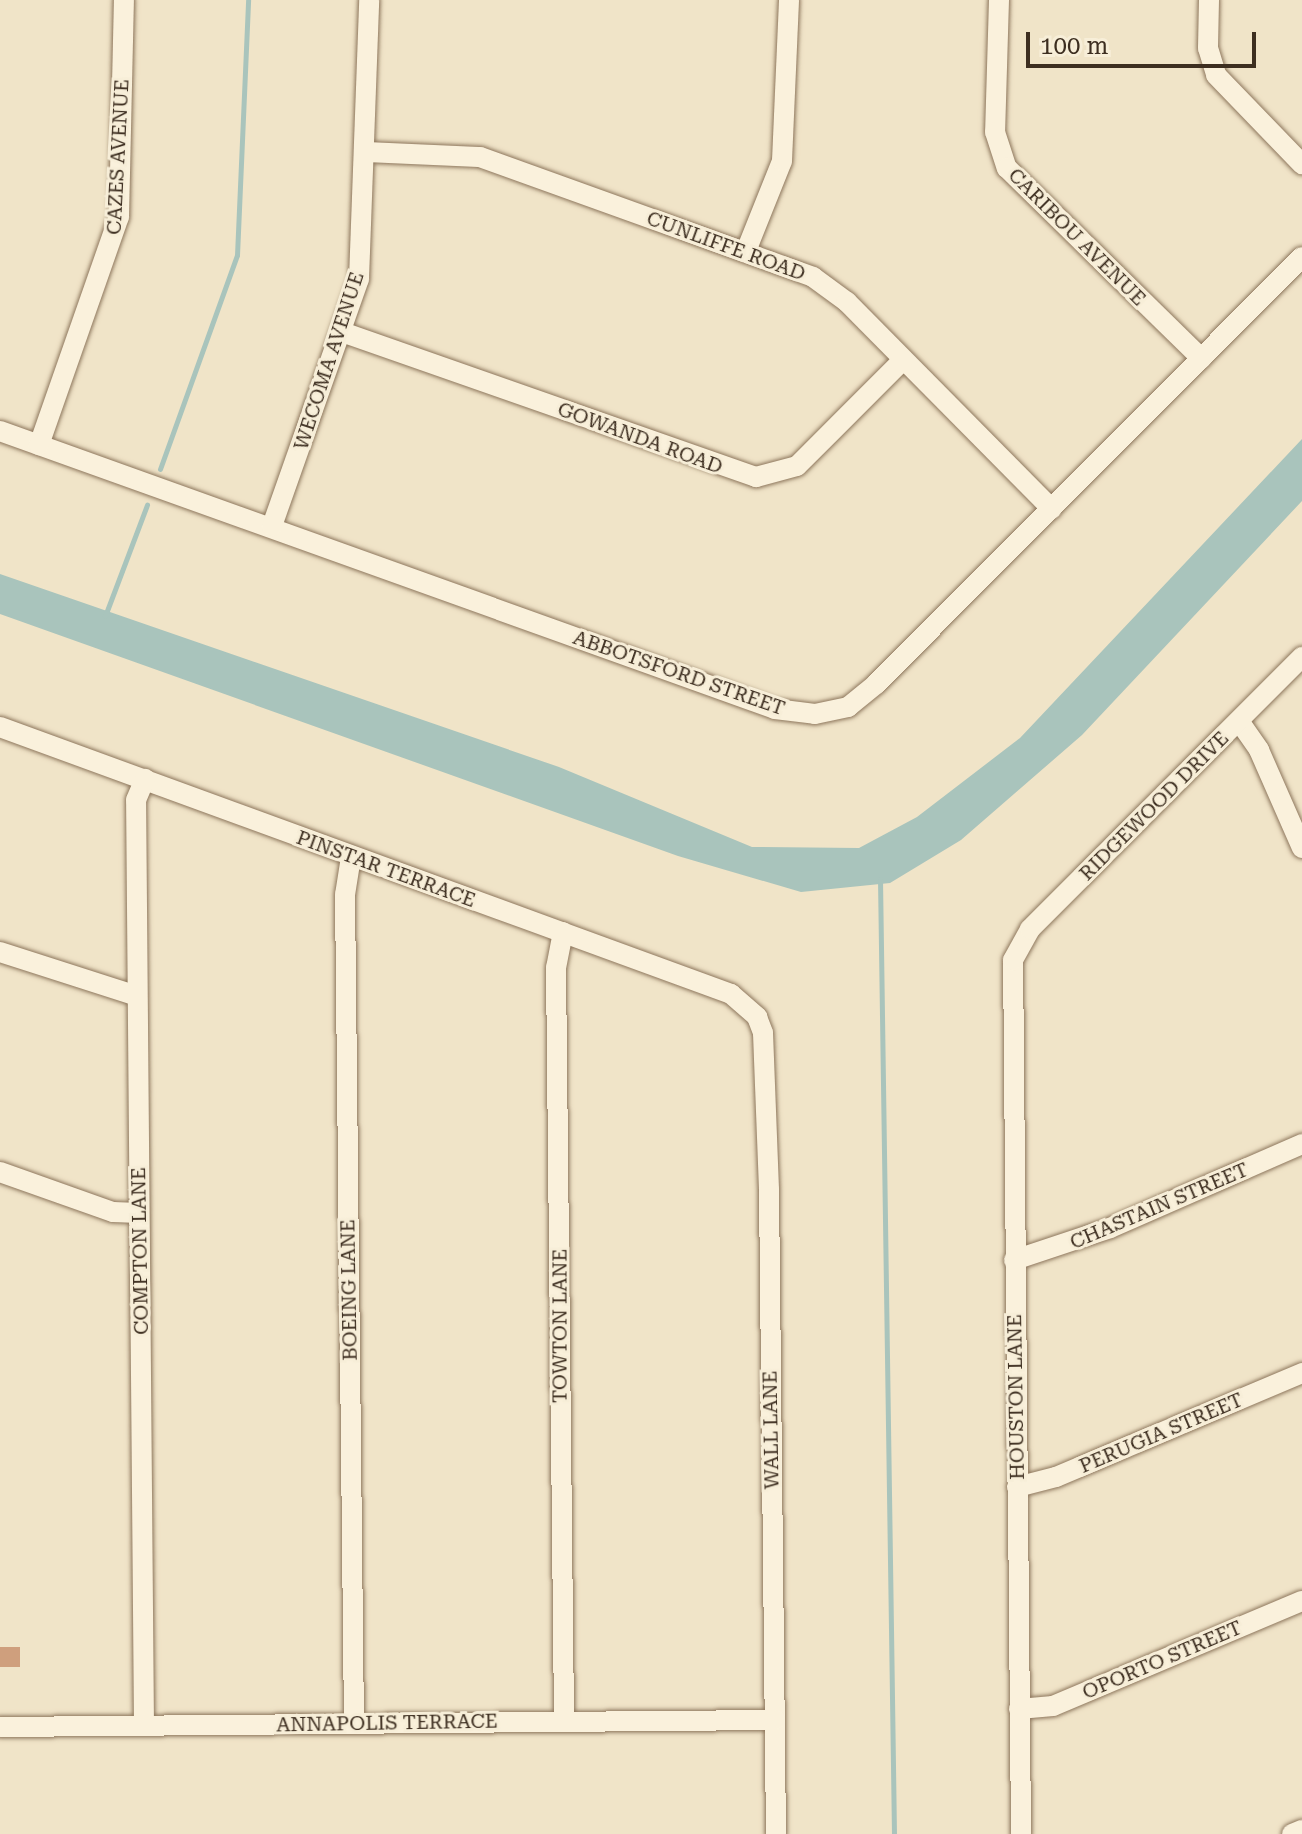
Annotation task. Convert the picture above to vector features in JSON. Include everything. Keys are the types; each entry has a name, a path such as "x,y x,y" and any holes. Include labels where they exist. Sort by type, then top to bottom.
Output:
{"street":[{"name":"CAZES AVENUE","path":"39,445 119,217 124,0"},
{"name":"WECOMA AVENUE","path":"272,526 342,332 362,263 369,0"},
{"path":"746,251 782,161 789,0"},
{"name":"CARIBOU AVENUE","path":"999,0 995,132 1007,168 1201,358"},
{"path":"1209,0 1208,48 1216,75 1302,164"},
{"name":"CUNLIFFE ROAD","path":"365,152 480,157 746,251 826,284 1052,509"},
{"name":"ABBOTSFORD STREET","path":"0,431 804,715 848,707 876,684 1302,257"},
{"name":"GOWANDA ROAD","path":"342,332 756,477 797,466 903,360"},
{"name":"RIDGEWOOD DRIVE","path":"1013,960 1030,929 1302,657"},
{"path":"1239,721 1259,750 1302,848"},
{"name":"PINSTAR TERRACE","path":"0,727 731,994 761,1026"},
{"name":"COMPTON LANE","path":"144,1726 136,800 145,779"},
{"name":"BOEING LANE","path":"351,857 345,894 354,1723"},
{"name":"TOWTON LANE","path":"563,932 556,967 564,1721"},
{"path":"0,952 137,996"},
{"name":"HOUSTON LANE","path":"1013,960 1021,1834"},
{"name":"WALL LANE","path":"761,1026 776,1834"},
{"name":"CHASTAIN STREET","path":"1014,1260 1098,1233 1302,1144"},
{"path":"0,1172 113,1212 139,1213"},
{"name":"PERUGIA STREET","path":"1017,1487 1056,1477 1302,1373"},
{"name":"OPORTO STREET","path":"1019,1709 1053,1706 1302,1601"},
{"name":"ANNAPOLIS TERRACE","path":"0,1727 775,1720"},
{"path":"1292,1834 1302,1830"}],"water":[{"path":"1302,439 1302,501 1082,735 961,840 890,883 801,892 678,856 0,614 0,574 559,767 752,847 859,848 917,817 1020,738"}],"building":[{"path":"0,1647 20,1647 20,1667 0,1667"}],"waterway":[{"path":"160,469 237,255 248,0"},
{"path":"105,616 147,505"},
{"path":"880,879 894,1834"}]}
